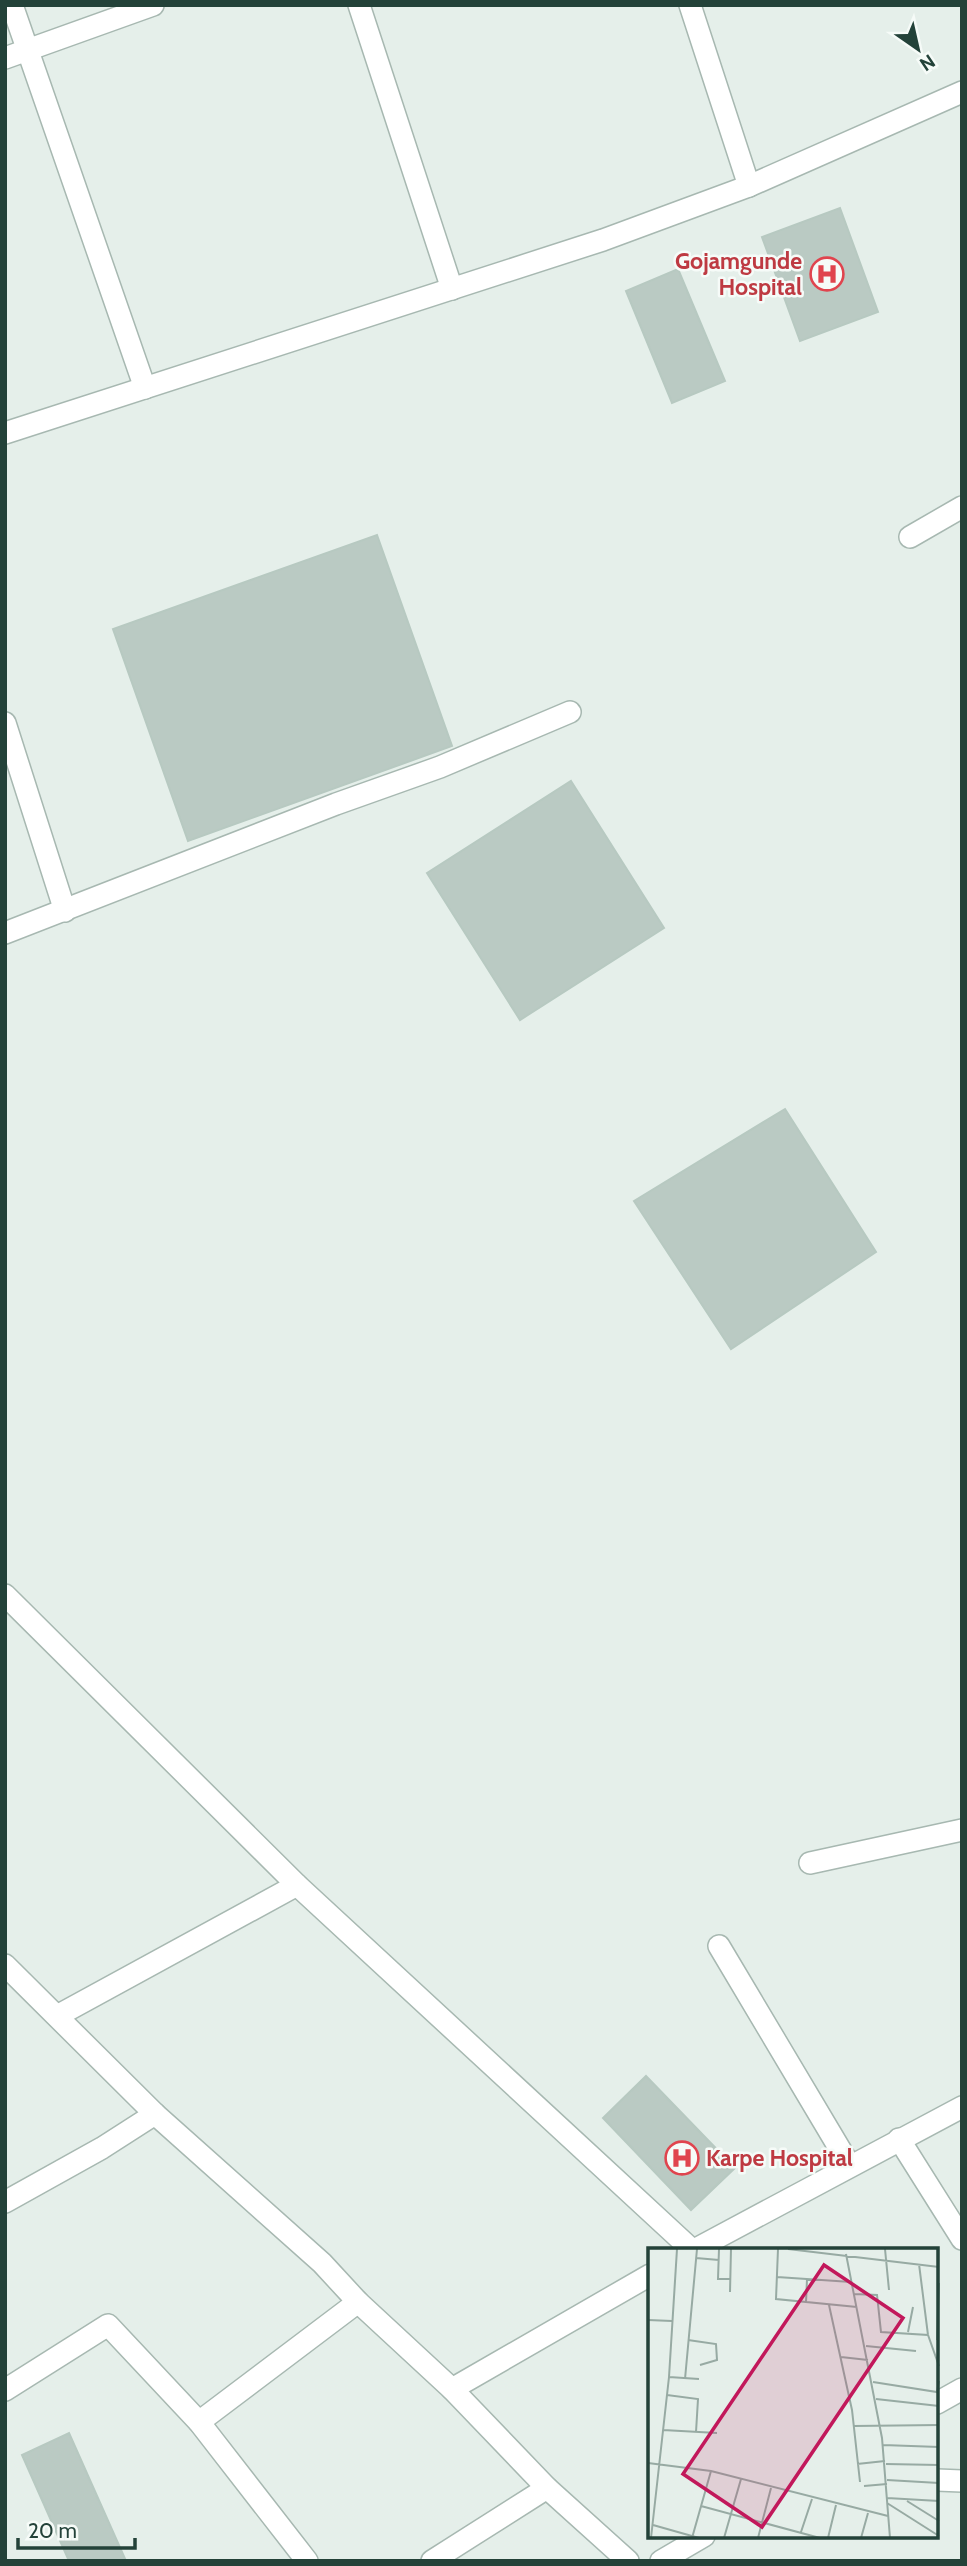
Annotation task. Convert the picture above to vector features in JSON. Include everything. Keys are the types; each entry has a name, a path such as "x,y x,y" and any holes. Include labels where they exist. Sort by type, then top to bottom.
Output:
{"street":[{"path":"12,5 145,388"},
{"path":"5,58 153,5"},
{"path":"359,5 452,289"},
{"path":"690,5 749,186"},
{"path":"5,433 603,240 749,186 962,92"},
{"path":"910,537 962,507"},
{"path":"5,933 65,912 336,804 440,767 570,712"},
{"path":"5,723 65,912"},
{"path":"5,1595 297,1885 693,2248"},
{"path":"810,1863 962,1830"},
{"path":"57,2016 297,1885"},
{"path":"719,1946 850,2166"},
{"path":"5,1965 155,2114 322,2263 358,2302 452,2389 548,2488 628,2561"},
{"path":"696,2248 962,2107"},
{"path":"5,2202 91,2155 155,2114"},
{"path":"899,2139 962,2239"},
{"path":"452,2389 648,2277"},
{"path":"199,2422 358,2302"},
{"path":"5,2390 108,2325 199,2422 307,2561"},
{"path":"939,2402 962,2389"},
{"path":"939,2480 962,2481"},
{"path":"432,2561 548,2488"},
{"path":"662,2561 701,2538"}],"building":[{"path":"840,208 878,312 800,341 762,237"},
{"path":"678,269 725,381 672,403 626,291"},
{"path":"377,535 452,746 188,841 113,629"},
{"path":"571,781 664,928 520,1020 427,873"},
{"path":"785,1109 876,1252 731,1349 634,1201"},
{"path":"646,2076 735,2168 691,2210 603,2118"},
{"path":"69,2433 126,2561 69,2561 22,2455"}],"place":[{"name":"Gojamgunde Hospital","path":"827,274"},
{"name":"Karpe Hospital","path":"682,2158"}]}
